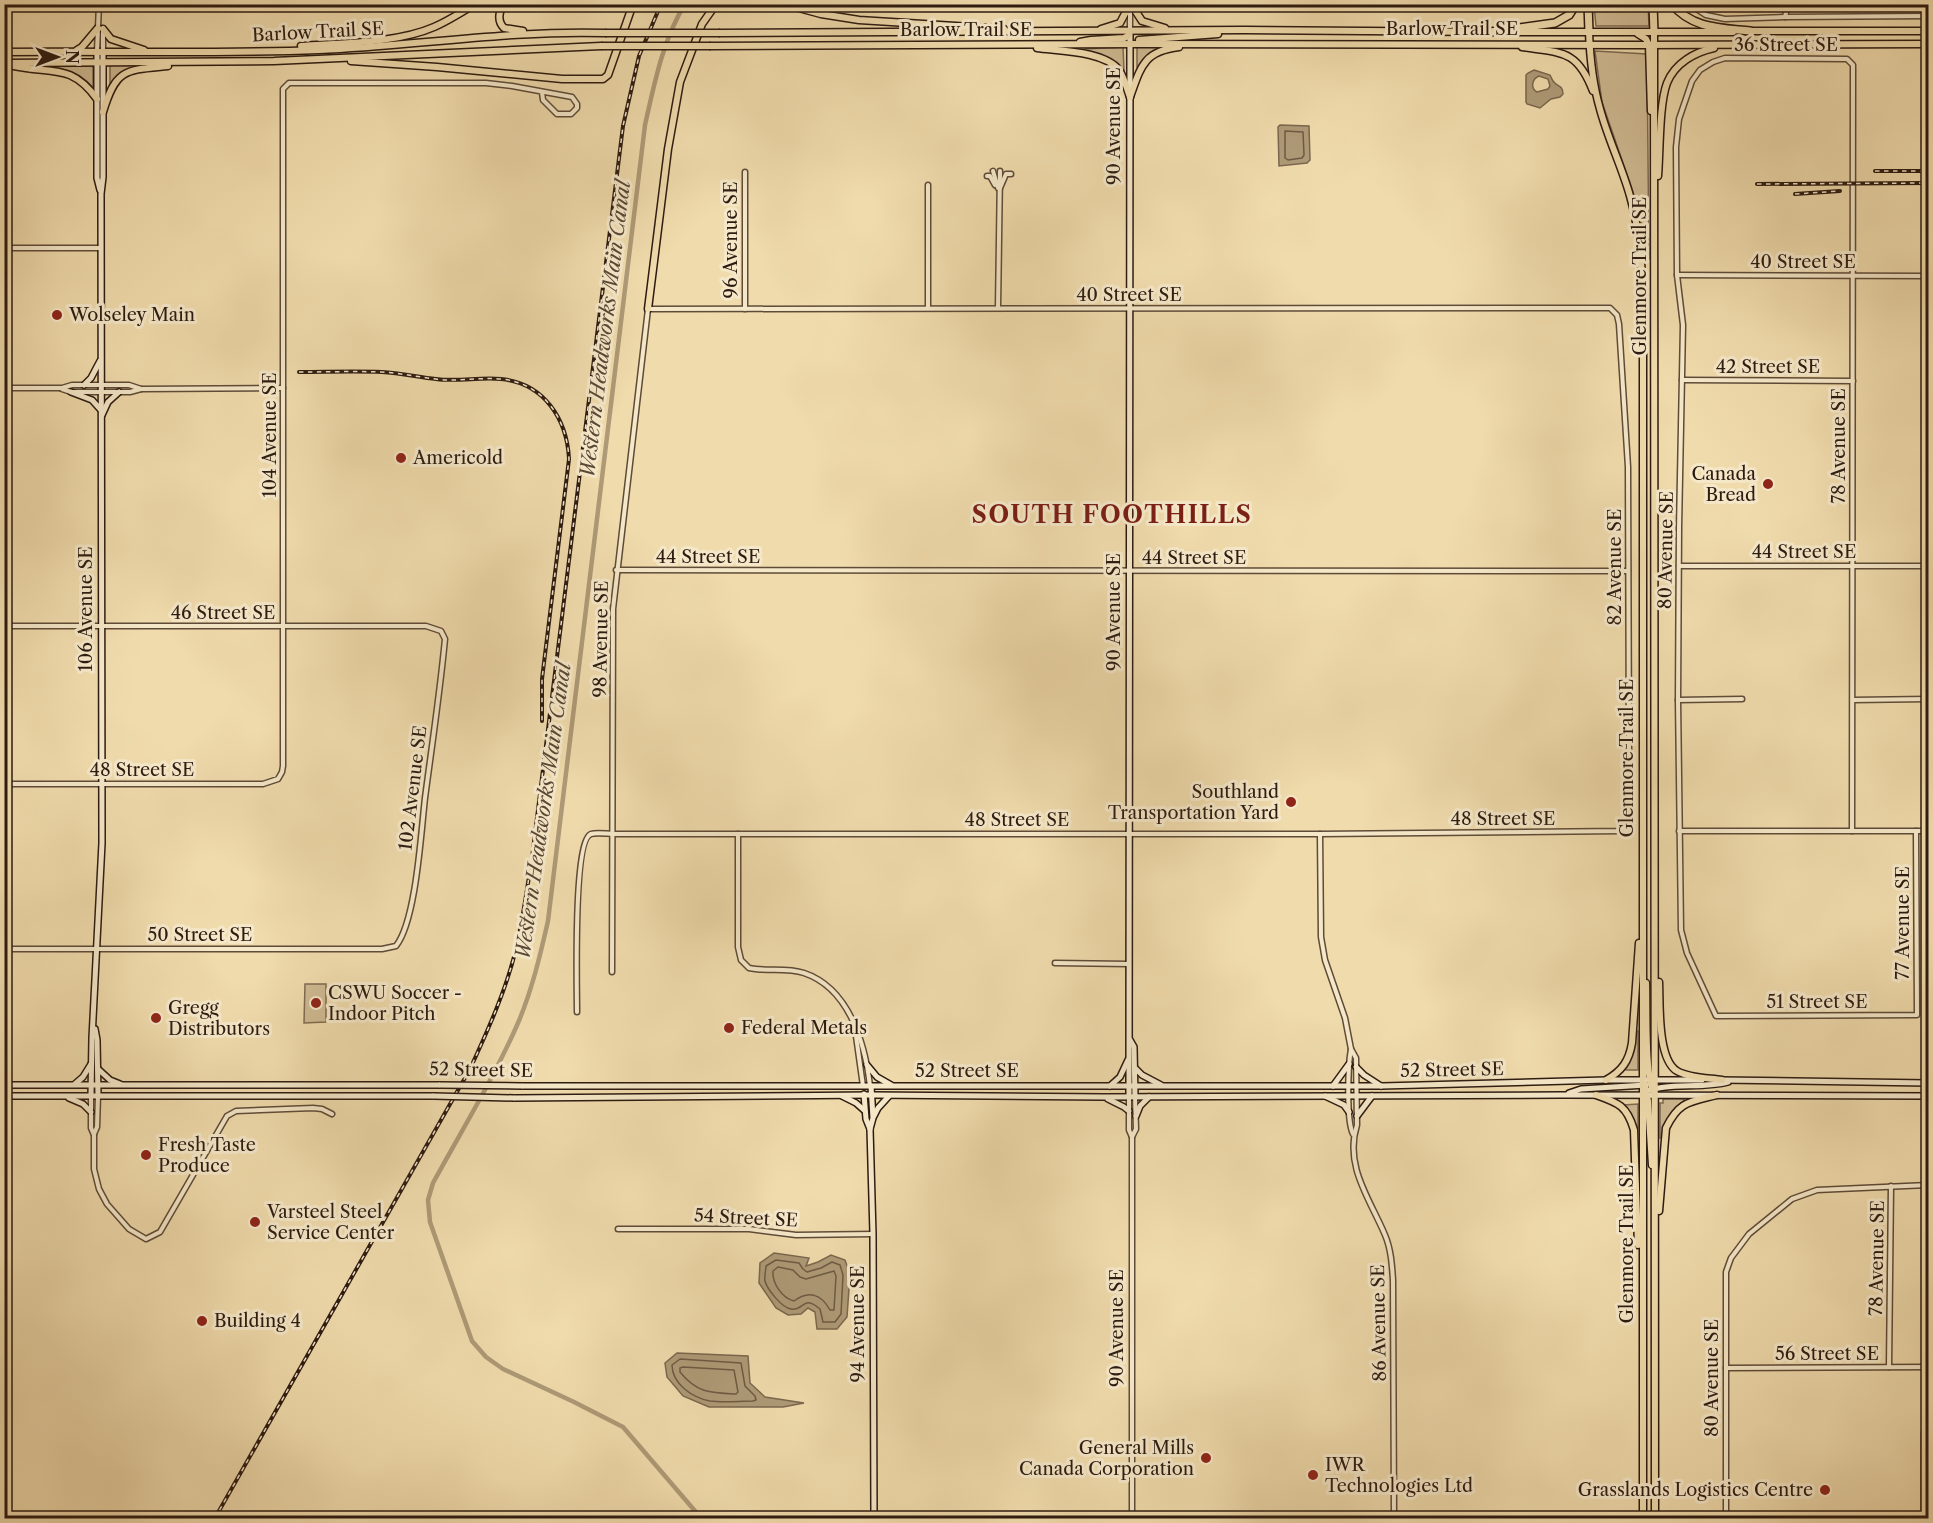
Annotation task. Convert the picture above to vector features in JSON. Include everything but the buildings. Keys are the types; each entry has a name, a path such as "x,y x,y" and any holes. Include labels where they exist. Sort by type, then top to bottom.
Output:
{"highway":[{"path":"1490,32 1555,23 1569,15 1576,4"},
{"name":"Glenmore Trail SE","path":"1587,4 1589,32"},
{"path":"1653,4 1654,33"},
{"path":"1672,4 1686,18 1694,22 1710,27 1750,31"}],"main road":[{"path":"265,50 414,34 434,27 476,4"},
{"path":"503,4 499,18 504,28 511,31 559,33"},
{"path":"342,59 562,79 603,79 608,75 633,4"},
{"path":"648,309 668,148 680,82 702,24 718,4"},
{"path":"784,4 821,14 859,20 1034,32"},
{"path":"1087,32 1120,23 1130,4 1142,21 1148,24 1187,31"},
{"path":"74,51 82,47 100,27 111,39 147,51"},
{"path":"1130,44 1140,40 1234,33 1244,30"},
{"name":"Barlow Trail SE","path":"4,52 320,50 559,33 1244,30 1636,33 1929,31"},
{"path":"1068,45 1091,40 1124,38 1130,31"},
{"name":"90 Avenue SE","path":"1130,31 1129,1059 1132,1097"},
{"name":"Glenmore Trail SE","path":"1589,32 1595,92 1630,197 1641,264 1642,946 1648,1088 1655,1173 1655,1518"},
{"path":"1636,33 1652,45"},
{"path":"1652,45 1654,33"},
{"path":"1497,43 1559,52 1574,59 1580,64 1588,78 1600,111"},
{"path":"1130,97 1140,68 1158,51 1215,44"},
{"name":"Barlow Trail SE","path":"4,64 342,59 601,46 1929,44"},
{"path":"1010,45 1099,56 1120,71 1130,97"},
{"name":"Glenmore Trail SE","path":"1643,1518 1642,1260 1655,932 1655,201 1654,145 1649,92 1652,45"},
{"path":"1655,201 1663,103 1667,83 1674,71 1689,58 1704,50 1736,45"},
{"name":"106 Avenue SE","path":"95,1096 92,1064 102,843 101,194 103,112 100,51"},
{"path":"103,112 111,88 124,74 138,69 200,62"},
{"name":"106 Avenue SE","path":"100,63 97,99 97,178 101,194"},
{"path":"4,64 63,72 76,76 85,83 97,99"},
{"path":"84,385 91,378 101,360"},
{"path":"71,392 92,400 101,413 118,392"},
{"path":"1606,1080 1616,1074 1627,1062 1632,1043 1642,910"},
{"path":"1655,932 1663,1046 1669,1063 1675,1070 1684,1074 1722,1080"},
{"name":"106 Avenue SE","path":"94,1024 98,1040 98,1069 95,1085"},
{"name":"90 Avenue SE","path":"1130,1040 1134,1047 1135,1068 1132,1085"},
{"path":"1110,1086 1120,1077 1129,1059"},
{"path":"74,1085 92,1064"},
{"path":"1333,1086 1349,1064"},
{"path":"867,1065 877,1077 892,1086"},
{"path":"1356,1067 1382,1086"},
{"path":"1135,1068 1142,1076 1165,1087"},
{"path":"98,1069 110,1080 124,1085"},
{"name":"52 Street SE","path":"4,1085 1132,1085 1165,1087 1382,1086 1606,1080 1648,1088 1717,1095 1929,1096"},
{"name":"52 Street SE","path":"4,1096 514,1098 864,1095 1149,1097 1596,1095 1722,1080 1929,1083"},
{"path":"1561,1095 1581,1089 1715,1086 1736,1080"},
{"name":"94 Avenue SE","path":"863,1086 866,1119 870,1129"},
{"name":"94 Avenue SE","path":"870,1086 873,1118 870,1129 873,1234 874,1518"},
{"path":"1323,1095 1344,1105 1350,1112"},
{"path":"1596,1095 1622,1106 1628,1113 1635,1130 1638,1248 1642,1260"},
{"path":"1655,1229 1666,1128 1671,1116 1683,1105 1717,1095"},
{"path":"64,1096 83,1104 91,1112"},
{"path":"840,1096 856,1103 865,1111"},
{"path":"873,1118 878,1108 889,1096"},
{"path":"1357,1116 1372,1096"},
{"path":"1104,1097 1129,1112"},
{"path":"1136,1116 1140,1106 1149,1097"}],"street":[{"name":"106 Avenue SE","path":"99,4 100,51"},
{"name":"90 Avenue SE","path":"1130,4 1130,31"},
{"path":"1692,4 1706,15 1725,19 1929,16"},
{"path":"1785,17 1788,4"},
{"name":"36 Street SE","path":"1692,81 1700,70 1725,58 1847,59 1851,61"},
{"name":"78 Avenue SE","path":"1851,61 1853,65 1852,831"},
{"name":"80 Avenue SE","path":"1692,81 1678,119 1677,132 1677,275 1683,325 1678,700 1681,930 1688,953 1716,1016"},
{"name":"104 Avenue SE","path":"278,779 283,766 283,89 289,83 486,83 542,92"},
{"path":"542,92 572,97 577,108 571,114 557,114 543,100 542,92"},
{"path":"993,171 999,191"},
{"path":"998,308 1000,171"},
{"name":"96 Avenue SE","path":"745,172 745,309"},
{"path":"999,191 1006,174 1011,174"},
{"path":"987,176 990,176 999,191"},
{"path":"928,185 928,308"},
{"path":"4,248 101,248"},
{"name":"40 Street SE","path":"1677,275 1929,276"},
{"name":"40 Street SE","path":"648,309 1610,308"},
{"name":"82 Avenue SE","path":"1610,308 1617,315 1619,324 1627,432 1629,754 1624,829"},
{"name":"98 Avenue SE","path":"612,972 613,609 648,309"},
{"name":"42 Street SE","path":"1682,380 1853,381"},
{"path":"4,388 62,388 84,385 118,392 130,392 141,389 283,388"},
{"path":"62,388 71,392 129,385 141,389"},
{"name":"44 Street SE","path":"1679,566 1929,566"},
{"name":"44 Street SE","path":"616,570 1628,571"},
{"name":"46 Street SE","path":"4,626 426,626 441,631"},
{"name":"102 Avenue SE","path":"396,946 402,938 408,919 415,878 443,658 445,639 441,631"},
{"path":"1678,700 1742,699"},
{"path":"1853,700 1929,699"},
{"name":"48 Street SE","path":"4,784 263,784 278,779"},
{"name":"48 Street SE","path":"577,1012 578,896 581,853 585,837 591,833 1320,834 1617,832 1624,829"},
{"path":"1679,831 1929,831"},
{"name":"77 Avenue SE","path":"1916,831 1917,1015"},
{"name":"94 Avenue SE","path":"738,834 738,948 741,960 749,968 792,970 805,973 823,983 840,998 849,1010 856,1029 867,1065 870,1086"},
{"name":"86 Avenue SE","path":"1320,834 1321,937 1325,960 1345,1018 1351,1049 1356,1058 1356,1086 1350,1112 1354,1159 1362,1189 1386,1236 1391,1256 1394,1518"},
{"name":"50 Street SE","path":"4,949 382,949 396,946"},
{"path":"1055,963 1130,964"},
{"name":"51 Street SE","path":"1716,1016 1917,1015"},
{"name":"94 Avenue SE","path":"856,1029 857,1052 863,1086"},
{"name":"86 Avenue SE","path":"1351,1049 1349,1086 1357,1116 1357,1125 1353,1135"},
{"path":"95,1096 91,1112 91,1128 94,1135 94,1169 99,1189 107,1204 129,1229 146,1239 160,1232 231,1112 313,1108 332,1114"},
{"path":"94,1135 98,1127 95,1096"},
{"name":"90 Avenue SE","path":"1132,1097 1129,1112 1129,1130 1132,1137 1132,1518"},
{"name":"90 Avenue SE","path":"1132,1097 1136,1116 1136,1129 1132,1137"},
{"path":"1891,1186 1929,1185"},
{"name":"78 Avenue SE","path":"1889,1367 1891,1186"},
{"name":"80 Avenue SE","path":"1726,1518 1726,1272 1731,1258 1741,1242 1792,1199 1802,1194 1817,1190 1891,1186"},
{"name":"54 Street SE","path":"618,1229 749,1229 796,1235 873,1234"},
{"name":"56 Street SE","path":"1726,1368 1929,1367"}],"shaded area":[{"path":"1594,5 1648,5 1649,26 1596,26"},
{"path":"1123,47 1124,71 1122,72 1105,57 1084,51 1085,49"},
{"path":"1137,47 1158,47 1158,49 1137,67"},
{"path":"1595,51 1647,54 1649,259 1645,259 1641,222 1634,195 1602,102"},
{"path":"91,64 93,87 76,74 56,68 56,66"},
{"path":"110,64 137,64 137,66 120,73 110,85"},
{"name":"CSWU Soccer - Indoor Pitch","path":"305,984 326,984 326,1022 304,1023"},
{"path":"1636,1031 1638,1031 1638,1070 1626,1070 1625,1068"},
{"path":"1663,1099 1684,1099 1684,1101 1669,1117 1662,1138 1660,1138 1660,1103 1663,1103"},
{"path":"1638,1104 1638,1128 1636,1128 1631,1114 1624,1105"},
{"path":"1921,1432 1928,1432 1928,1518 1921,1518"}],"water":[{"path":"1534,70 1550,75 1562,89 1563,94 1551,99 1540,108 1527,104 1526,75","holes":["1537,77 1548,79 1550,86 1548,89 1537,92 1533,88"]},
{"path":"1280,125 1309,126 1310,160 1307,163 1279,166 1278,127"},
{"path":"774,1253 809,1258 806,1266 831,1255 845,1260 850,1274 847,1317 837,1329 817,1329 815,1312 808,1308 801,1314 788,1315 776,1308 759,1283 760,1263"},
{"path":"677,1353 748,1356 750,1383 765,1397 804,1403 783,1407 709,1407 683,1396 667,1377 665,1363"}],"waterway":[{"name":"Western Headworks Main Canal","path":"685,4 665,47 645,125 548,921 532,985 518,1023 488,1084 433,1183 428,1200 430,1222 472,1341 486,1357 503,1369 623,1427 701,1518"}],"railway":[{"path":"215,1518 470,1069 496,1010 512,964 532,858 623,126 639,56 661,4"},
{"path":"1875,171 1928,171"},
{"path":"1757,184 1928,183"},
{"path":"1795,194 1840,191"},
{"path":"299,372 382,372 444,380 501,379 529,388 541,396 558,417 564,430 569,459 542,679 542,721"}],"place":[{"name":"Wolseley Main","path":"57,315"},
{"name":"Americold","path":"401,458"},
{"name":"Canada Bread","path":"1768,484"},
{"name":"Southland Transportation Yard","path":"1291,802"},
{"name":"CSWU Soccer - Indoor Pitch","path":"316,1003"},
{"name":"Gregg Distributors","path":"156,1018"},
{"name":"Federal Metals","path":"729,1028"},
{"name":"Fresh Taste Produce","path":"146,1155"},
{"name":"Varsteel Steel Service Center","path":"255,1222"},
{"name":"Building 4","path":"202,1321"},
{"name":"General Mills Canada Corporation","path":"1206,1458"},
{"name":"IWR Technologies Ltd","path":"1313,1475"},
{"name":"Grasslands Logistics Centre","path":"1825,1490"}],"district":[{"name":"SOUTH FOOTHILLS","path":"1112,515"}]}
